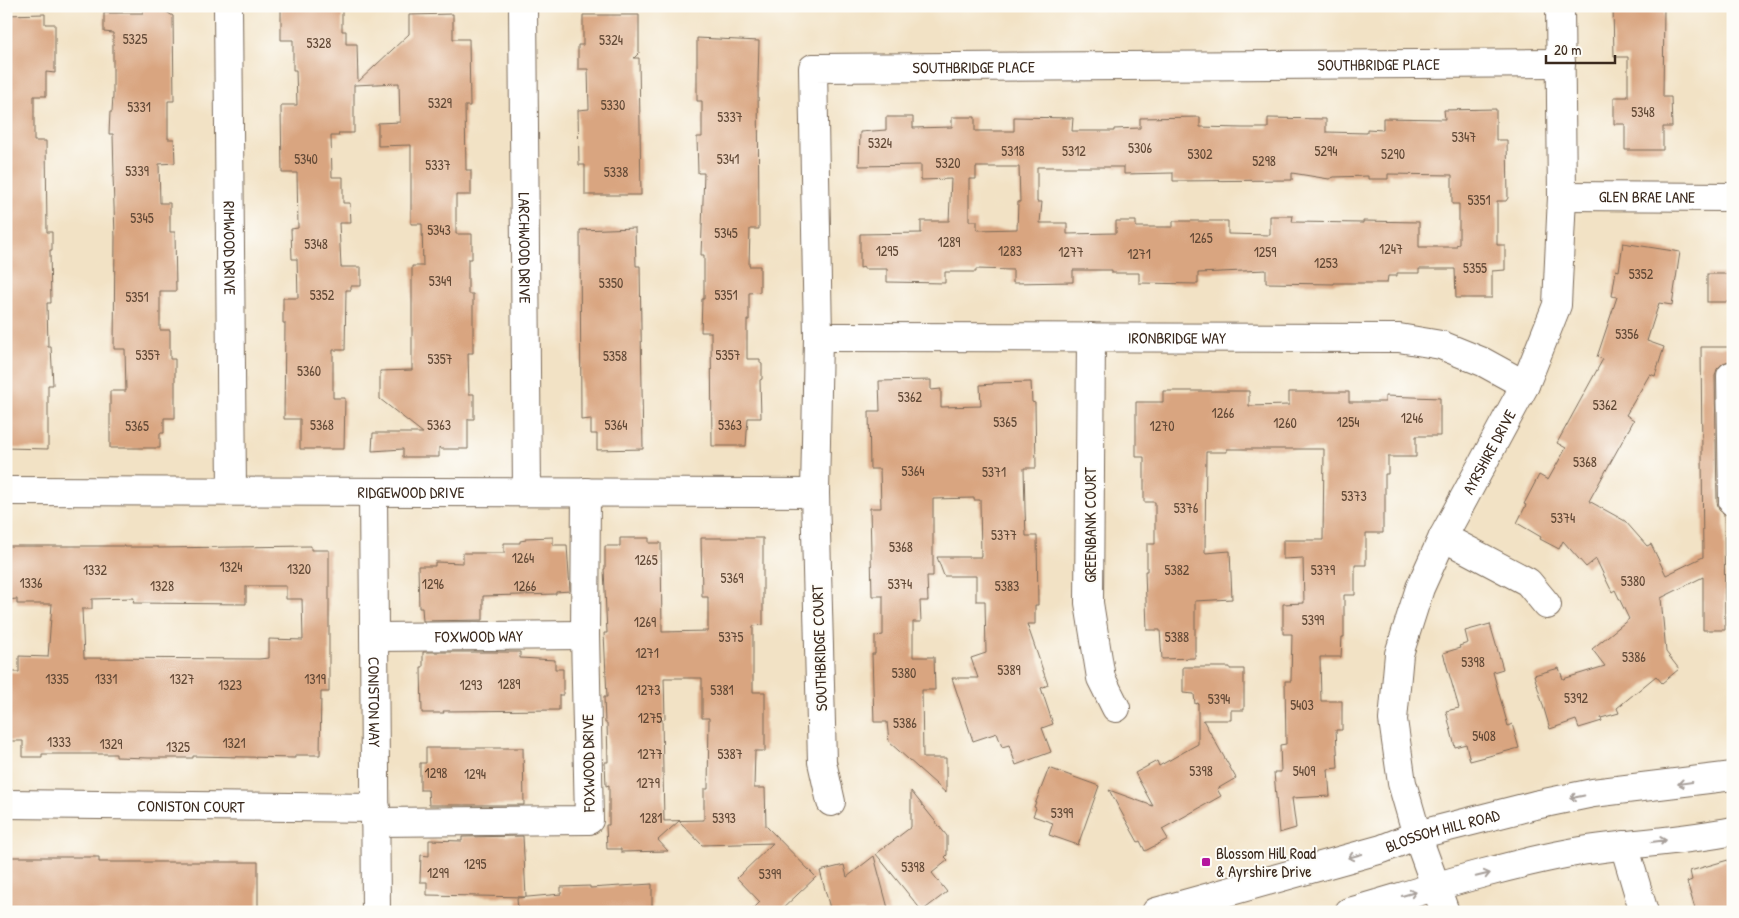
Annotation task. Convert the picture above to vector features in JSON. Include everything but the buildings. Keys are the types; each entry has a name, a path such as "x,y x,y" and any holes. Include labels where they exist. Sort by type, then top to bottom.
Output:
{"street":[{"name":"RIMWOOD DRIVE","path":"228,6 232,491"},
{"name":"LARCHWOOD DRIVE","path":"523,6 527,492"},
{"name":"AYRSHIRE DRIVE","path":"1445,912 1417,835 1402,783 1393,720 1399,654 1420,588 1443,537 1525,385 1557,305 1562,196 1560,6"},
{"name":"SOUTHBRIDGE PLACE","path":"815,493 818,337 812,68 1561,63"},
{"name":"GLEN BRAE LANE","path":"1562,196 1733,197"},
{"name":"IRONBRIDGE WAY","path":"818,337 1400,338 1441,345 1483,362 1525,385"},
{"name":"GREENBANK COURT","path":"1091,337 1089,603 1102,678 1116,708"},
{"path":"1733,376 1731,376 1733,502"},
{"name":"RIDGEWOOD DRIVE","path":"6,491 815,493"},
{"name":"CONISTON WAY","path":"373,492 376,912"},
{"name":"FOXWOOD DRIVE","path":"376,815 589,820 585,635 586,492"},
{"name":"SOUTHBRIDGE COURT","path":"815,493 822,762 831,802"},
{"path":"1443,537 1528,582 1547,605"},
{"name":"FOXWOOD WAY","path":"374,637 585,635"},
{"name":"BLOSSOM HILL ROAD","path":"1156,912 1382,849 1417,835 1535,805 1593,794 1733,776"},
{"name":"CONISTON COURT","path":"6,804 376,815"},
{"path":"1349,912 1551,857 1624,845 1733,831"},
{"path":"1624,845 1644,912"}],"place":[{"name":"Blossom Hill Road & Ayrshire Drive","path":"1206,862"}]}
